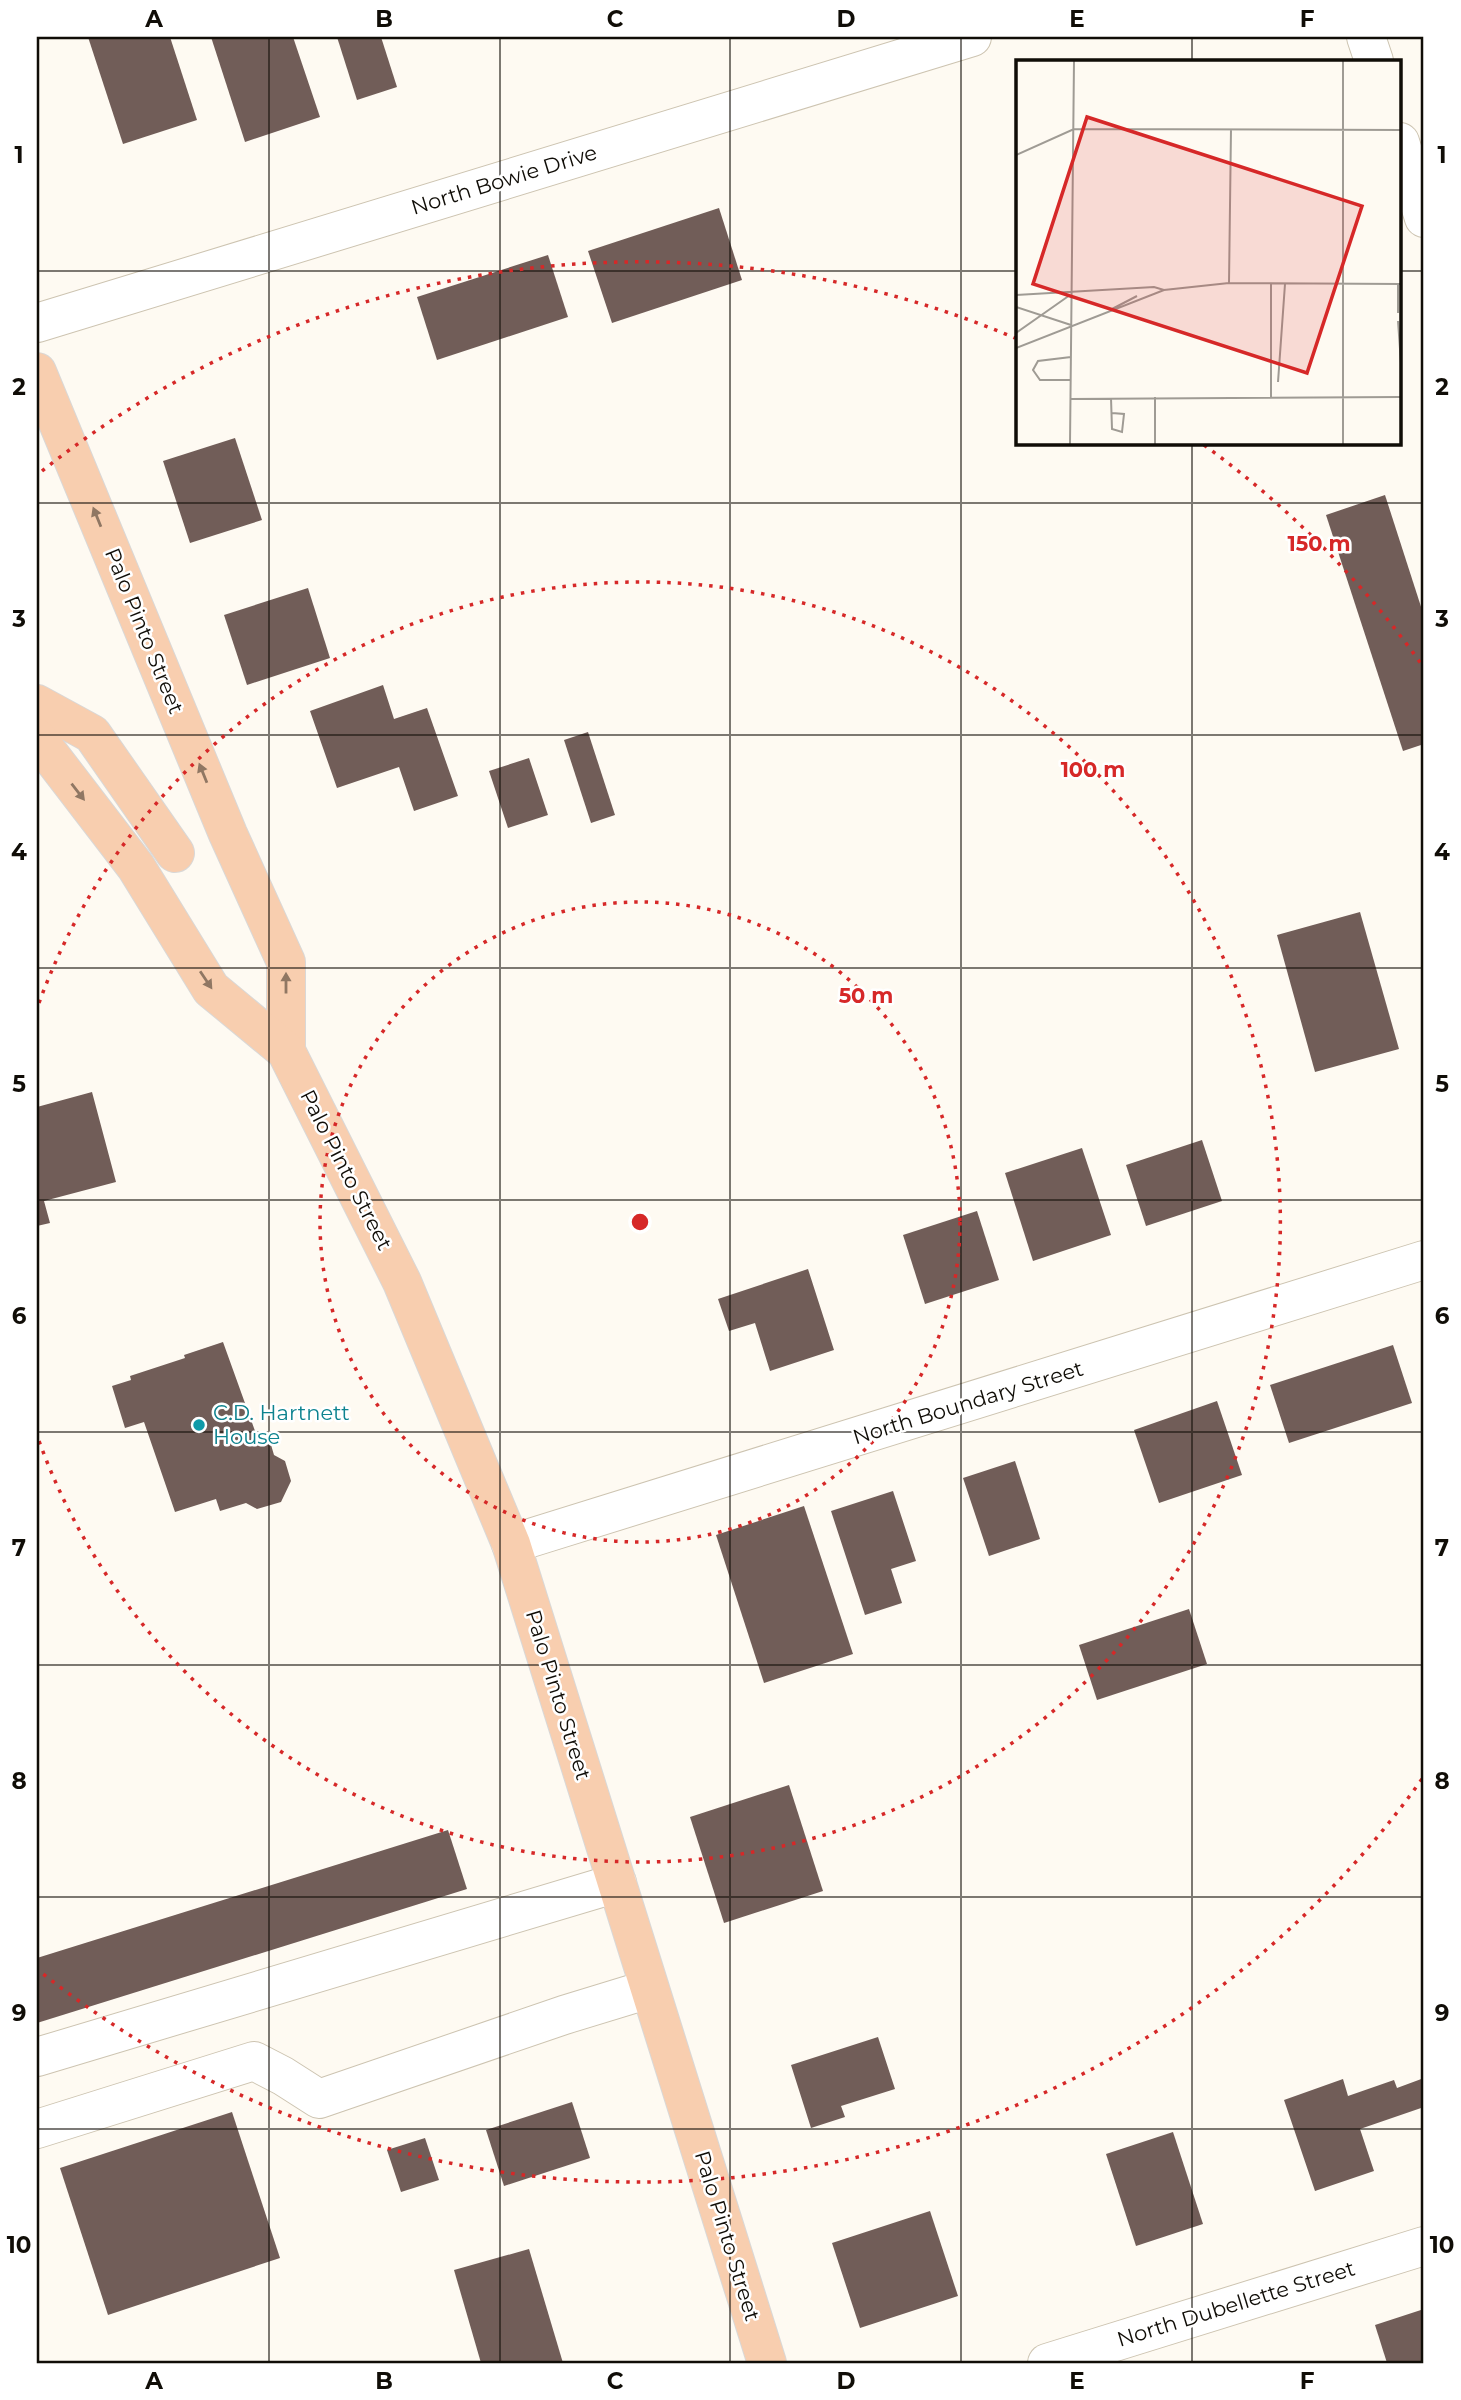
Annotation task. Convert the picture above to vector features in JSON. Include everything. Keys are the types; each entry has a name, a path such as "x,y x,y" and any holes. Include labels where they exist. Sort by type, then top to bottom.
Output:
{"main road":[{"name":"Palo Pinto Street","path":"37,372 228,834 286,962 286,1051"},
{"path":"37,704 92,734 175,853"},
{"name":"Palo Pinto Street","path":"37,738 136,867 211,989 286,1051 402,1282 511,1544 767,2363"},
{"path":"136,867 228,834"}],"street":[{"name":"North Bowie Drive","path":"37,323 972,37"},
{"path":"1366,37 1374,60"},
{"path":"1402,148 1424,218"},
{"name":"North Boundary Street","path":"511,1544 1424,1261"},
{"path":"37,2057 617,1883"},
{"path":"37,2129 254,2061 318,2099 564,2015 649,1989"},
{"name":"North Dubellette Street","path":"1047,2363 1424,2246"}],"building":[{"path":"88,37 170,37 197,120 123,144"},
{"path":"211,37 293,37 320,117 245,142"},
{"path":"337,37 381,37 397,87 357,100"},
{"path":"719,208 742,280 612,323 588,251"},
{"path":"548,255 568,317 437,360 417,297"},
{"path":"235,438 262,520 190,543 163,461"},
{"path":"1385,495 1424,616 1424,744 1403,751 1326,515"},
{"path":"308,588 330,658 247,685 224,615"},
{"path":"383,685 394,719 427,708 458,796 414,811 399,767 337,788 310,711"},
{"path":"588,732 615,815 591,823 564,740"},
{"path":"529,758 548,815 508,828 489,771"},
{"path":"1360,912 1399,1049 1315,1072 1277,935"},
{"path":"92,1092 116,1182 44,1201 50,1223 37,1226 37,1107"},
{"path":"1202,1140 1222,1201 1146,1226 1126,1165"},
{"path":"1082,1148 1111,1235 1033,1261 1005,1173"},
{"path":"977,1211 999,1280 925,1304 903,1235"},
{"path":"808,1269 834,1350 770,1371 755,1323 729,1331 718,1299"},
{"name":"C.D. Hartnett House","path":"223,1342 259,1442 269,1438 274,1455 285,1461 291,1481 281,1502 257,1509 246,1503 220,1511 216,1499 175,1512 144,1422 125,1428 112,1386 131,1380 130,1376"},
{"path":"1393,1345 1412,1403 1289,1443 1270,1385"},
{"path":"1217,1401 1242,1475 1159,1503 1134,1430"},
{"path":"1015,1461 1040,1539 989,1556 963,1478"},
{"path":"893,1491 916,1561 891,1569 902,1603 865,1615 831,1511"},
{"path":"804,1506 853,1654 764,1683 716,1535"},
{"path":"1189,1609 1207,1664 1097,1700 1079,1645"},
{"path":"789,1785 823,1891 724,1923 690,1817"},
{"path":"448,1830 467,1889 37,2023 37,1958"},
{"path":"878,2037 895,2089 841,2106 845,2117 811,2128 791,2065"},
{"path":"1424,2078 1424,2107 1360,2129 1374,2171 1315,2191 1284,2100 1343,2079 1348,2096 1394,2080 1397,2088"},
{"path":"572,2102 590,2158 504,2186 486,2130"},
{"path":"232,2112 280,2258 108,2315 60,2168"},
{"path":"1173,2132 1203,2224 1136,2246 1106,2154"},
{"path":"425,2138 439,2180 401,2192 387,2150"},
{"path":"930,2211 958,2296 860,2328 832,2243"},
{"path":"529,2249 563,2363 481,2363 454,2270"},
{"path":"1424,2309 1424,2363 1387,2363 1375,2325"}],"place":[{"name":"C.D. Hartnett House","path":"199,1425"}]}
